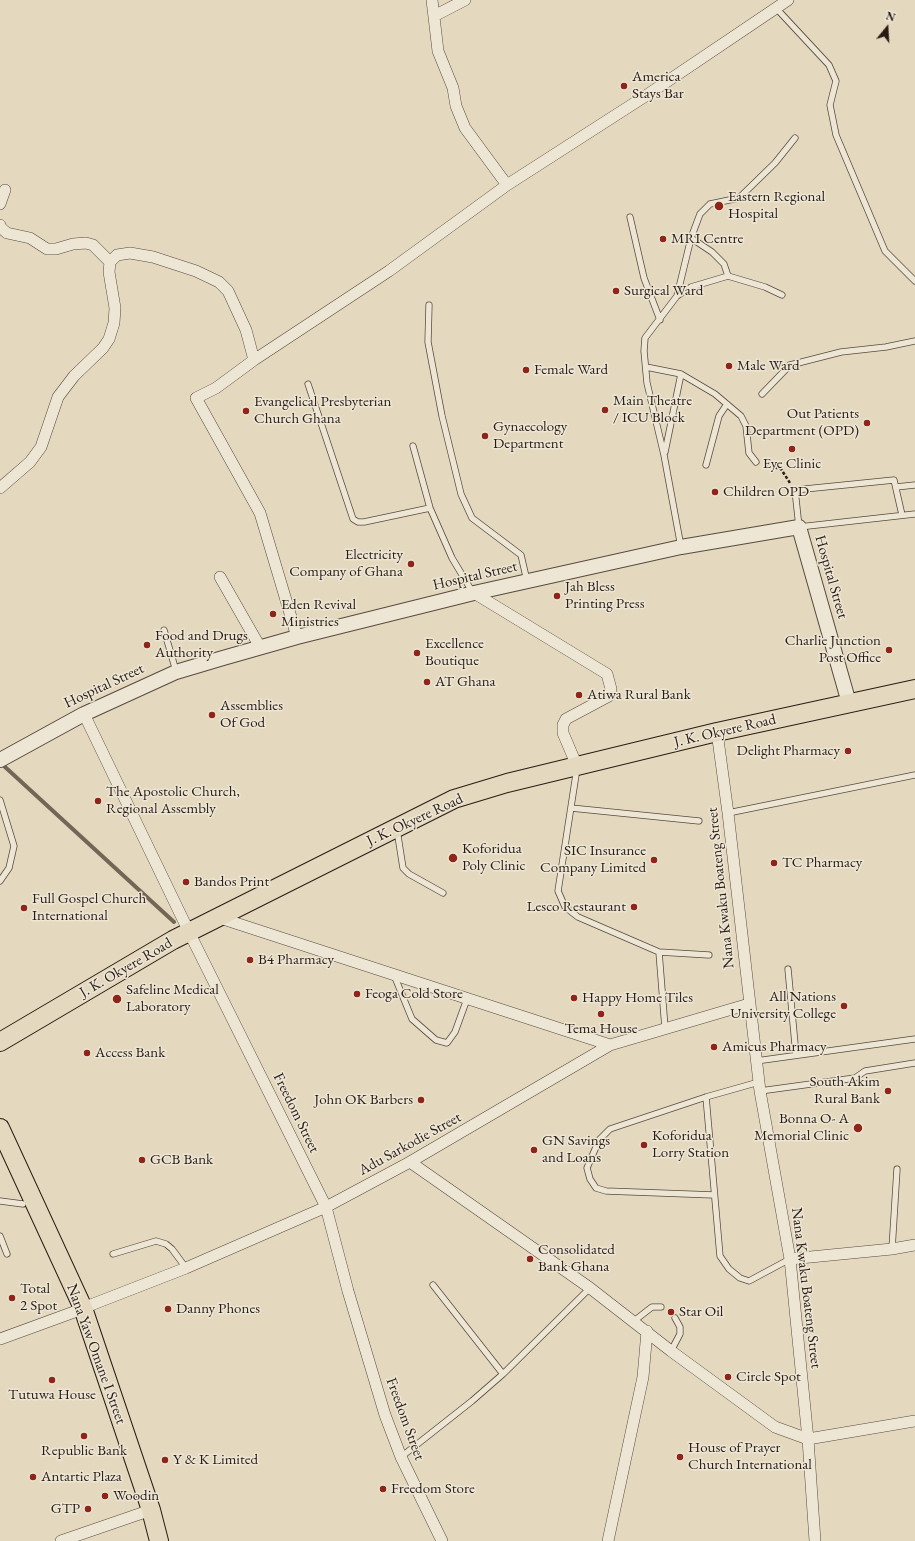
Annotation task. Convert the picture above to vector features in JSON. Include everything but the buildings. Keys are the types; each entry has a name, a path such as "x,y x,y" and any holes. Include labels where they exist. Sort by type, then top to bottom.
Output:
{"main road":[{"name":"J. K. Okyere Road","path":"0,1042 217,917 454,799 507,783 717,732 915,689"},
{"name":"Nana Yaw Omane I Street","path":"0,1128 78,1310 146,1512 159,1541"},
{"name":"Nana Yaw Omane I Street","path":"0,1152 23,1204 78,1310"},
{"name":"Nana Yaw Omane I Street","path":"146,1512 149,1541"}],"street":[{"path":"432,0 438,50 453,88 456,106 465,128 507,185"},
{"path":"434,16 465,0"},
{"path":"297,637 260,513 196,398 216,388 254,360 389,271 507,185 647,95 788,0"},
{"path":"0,204 5,190"},
{"path":"0,225 1,228 7,233 30,238 47,249 56,249 73,244 86,243 93,245 110,262"},
{"path":"0,488 30,462 41,448 58,397 74,376 103,348 109,339 114,323 116,308 109,272 110,262 117,255 130,254 153,257 196,272 219,282 228,291 246,330 254,360"},
{"name":"Hospital Street","path":"2,759 84,714 176,672 260,647 474,593 681,547 800,527 849,703"},
{"path":"220,577 260,647"},
{"path":"474,593 607,674 612,689 609,696 566,719 563,725 563,733 577,766"},
{"name":"Freedom Street","path":"84,714 189,932 326,1207 348,1291 385,1415 400,1457 442,1541"},
{"name":"Nana Kwaku Boateng Street","path":"717,732 728,813 756,1061 790,1259 808,1439 815,1541"},
{"path":"217,917 610,1045"},
{"name":"Adu Sarkodie Street","path":"0,1339 186,1268 326,1207 410,1162 610,1045 749,1004"},
{"path":"410,1162 590,1288 647,1331 670,1351 764,1421 775,1427 808,1439 915,1422"},
{"path":"790,1259 892,1249 915,1244"},
{"path":"608,1541 643,1377 647,1331"},
{"path":"61,1541 146,1512"}],"lane":[{"path":"776,8 829,65 836,81 830,105 836,135 885,251 915,282"},
{"path":"678,296 692,238 700,214 710,204 739,198 775,162 795,138"},
{"path":"630,217 644,278 660,320"},
{"path":"692,238 712,252 724,264 728,276"},
{"path":"681,547 664,455 647,383 644,351 645,338 678,296 691,287 728,276 765,287 782,295"},
{"path":"429,305 428,342 442,416 461,494 472,518 520,555 527,582"},
{"path":"762,394 790,365 841,352 886,347 915,341"},
{"path":"646,367 681,374 715,394 741,416 746,426 749,453 756,462"},
{"path":"664,455 681,374"},
{"path":"308,384 353,519 358,522 364,522 430,508"},
{"path":"706,465 719,416 727,404"},
{"path":"414,446 430,508 452,558 474,593"},
{"path":"902,515 894,480 795,490 800,527 915,514"},
{"path":"896,487 915,485"},
{"path":"164,630 176,672"},
{"path":"577,766 558,891 565,907 578,917 659,952 709,955"},
{"path":"728,813 915,775"},
{"path":"0,800 14,846 9,868 0,881"},
{"path":"571,808 699,821"},
{"path":"397,828 403,868 409,874 443,893"},
{"path":"659,952 665,1028"},
{"path":"788,969 796,1055"},
{"path":"394,975 412,1019 436,1040 447,1042 455,1032 467,999"},
{"path":"756,1061 915,1039"},
{"path":"714,1195 606,1191 596,1188 590,1179 587,1168 599,1140 610,1129 706,1097 760,1086 855,1078 865,1071 915,1062"},
{"path":"706,1097 720,1256 729,1269 740,1278 749,1281 790,1259"},
{"path":"892,1249 897,1169"},
{"path":"0,1201 23,1204"},
{"path":"0,1236 6,1254"},
{"path":"113,1254 156,1241 166,1244 172,1249 186,1268"},
{"path":"433,1285 503,1374"},
{"path":"400,1457 472,1401 503,1374 590,1288"},
{"path":"634,1321 652,1307 661,1307"},
{"path":"670,1351 680,1334 680,1327 675,1318"}],"path":[{"path":"756,462 781,470 795,490"}],"waterway":[{"path":"2,762 4,766 174,922"}],"place":[{"name":"America Stays Bar","path":"624,86"},
{"name":"Eastern Regional Hospital","path":"719,206"},
{"name":"MRI Centre","path":"663,239"},
{"name":"Surgical Ward","path":"616,291"},
{"name":"Male Ward","path":"729,366"},
{"name":"Female Ward","path":"526,370"},
{"name":"Main Theatre / ICU Block","path":"605,410"},
{"name":"Evangelical Presbyterian Church Ghana","path":"246,411"},
{"name":"Out Patients Department (OPD)","path":"867,423"},
{"name":"Gynaecology Department","path":"485,436"},
{"name":"Eye Clinic","path":"792,449"},
{"name":"Children OPD","path":"715,492"},
{"name":"Electricity Company of Ghana","path":"411,564"},
{"name":"Jah Bless Printing Press","path":"557,596"},
{"name":"Eden Revival Ministries","path":"273,614"},
{"name":"Food and Drugs Authority","path":"147,645"},
{"name":"Charlie Junction Post Office","path":"889,650"},
{"name":"Excellence Boutique","path":"417,653"},
{"name":"AT Ghana","path":"427,682"},
{"name":"Atiwa Rural Bank","path":"579,695"},
{"name":"Assemblies Of God","path":"212,715"},
{"name":"Delight Pharmacy","path":"848,751"},
{"name":"The Apostolic Church, Regional Assembly","path":"98,801"},
{"name":"Koforidua Poly Clinic","path":"453,858"},
{"name":"SIC Insurance Company Limited","path":"654,860"},
{"name":"TC Pharmacy","path":"774,863"},
{"name":"Bandos Print","path":"186,882"},
{"name":"Lesco Restaurant","path":"634,907"},
{"name":"Full Gospel Church International","path":"24,908"},
{"name":"B4 Pharmacy","path":"250,960"},
{"name":"Feoga Cold Store","path":"357,994"},
{"name":"Happy Home Tiles","path":"574,998"},
{"name":"Safeline Medical Laboratory","path":"117,999"},
{"name":"All Nations University College","path":"844,1006"},
{"name":"Tema House","path":"601,1014"},
{"name":"Amicus Pharmacy","path":"714,1047"},
{"name":"Access Bank","path":"87,1053"},
{"name":"South Akim Rural Bank","path":"888,1091"},
{"name":"John OK Barbers","path":"421,1100"},
{"name":"Bonna O- A Memorial Clinic","path":"858,1128"},
{"name":"Koforidua Lorry Station","path":"644,1145"},
{"name":"GN Savings and Loans","path":"534,1150"},
{"name":"GCB Bank","path":"142,1160"},
{"name":"Consolidated Bank Ghana","path":"530,1259"},
{"name":"Total 2 Spot","path":"12,1298"},
{"name":"Danny Phones","path":"168,1309"},
{"name":"Star Oil","path":"671,1312"},
{"name":"Circle Spot","path":"728,1377"},
{"name":"Tutuwa House","path":"52,1380"},
{"name":"Republic Bank","path":"84,1436"},
{"name":"House of Prayer Church International","path":"680,1457"},
{"name":"Y & K Limited","path":"165,1460"},
{"name":"Antartic Plaza","path":"33,1477"},
{"name":"Freedom Store","path":"383,1489"},
{"name":"Woodin","path":"105,1496"},
{"name":"GTP","path":"88,1509"}]}
